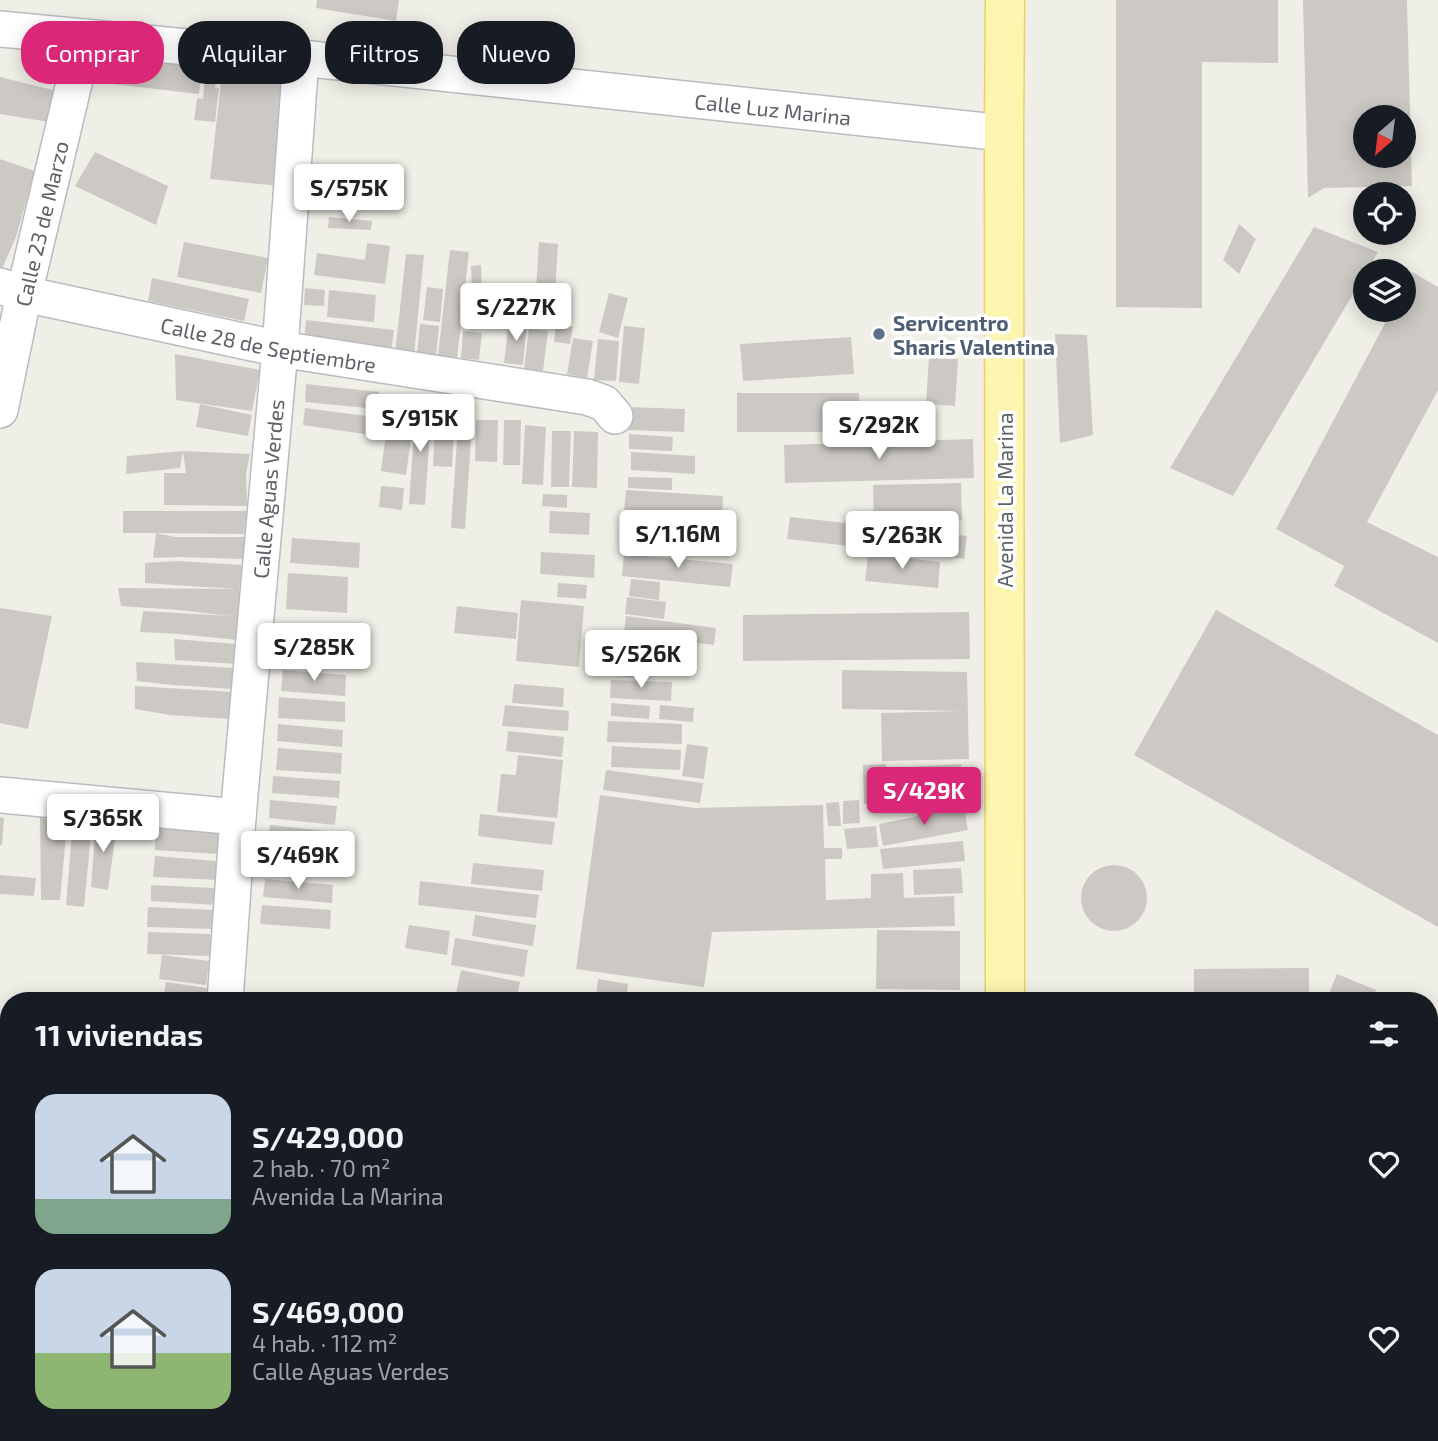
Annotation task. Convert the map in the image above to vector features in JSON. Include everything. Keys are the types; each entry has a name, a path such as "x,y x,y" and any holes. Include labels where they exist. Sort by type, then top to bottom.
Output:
{"main road":[{"name":"Avenida La Marina","path":"1005,0 1005,992"}],"street":[{"name":"Calle Luz Marina","path":"0,29 21,31"},
{"name":"Calle Luz Marina","path":"311,59 1004,133"},
{"name":"Calle 23 de Marzo","path":"0,410 12,290 71,84"},
{"name":"Calle Aguas Verdes","path":"226,992 238,817 280,349 299,84"},
{"name":"Calle 28 de Septiembre","path":"12,290 280,349 587,397 604,403 615,416"},
{"path":"0,795 238,817"}],"building":[{"path":"317,0 399,0 396,21 316,8"},
{"path":"1116,0 1278,0 1278,63 1202,62 1202,308 1116,307"},
{"path":"1303,0 1407,0 1410,105 1353,105 1353,168 1412,168 1412,182 1353,182 1353,187 1324,188 1308,198"},
{"path":"164,62 178,64 178,84 200,84 199,94 113,84 164,84"},
{"path":"0,77 57,91 49,122 0,114"},
{"path":"204,84 216,84 215,88 219,88 215,122 194,120 197,98 203,99"},
{"path":"221,84 285,84 279,186 210,179"},
{"path":"95,152 168,186 156,225 75,186"},
{"path":"0,159 35,171 16,237 0,273"},
{"path":"329,217 372,221 371,230 328,228"},
{"path":"1239,224 1256,239 1239,274 1223,260"},
{"path":"1314,227 1353,242 1353,245 1378,252 1374,259 1353,259 1353,294 1233,496 1170,468"},
{"path":"184,242 268,258 261,293 177,277"},
{"path":"539,242 558,244 553,323 534,322"},
{"path":"367,243 390,246 385,284 314,275 317,253 365,260"},
{"path":"450,250 469,252 457,358 438,356"},
{"path":"406,254 424,255 414,355 395,353"},
{"path":"481,265 482,292 472,293 471,266"},
{"path":"1416,274 1438,287 1438,390 1367,522 1438,557 1438,643 1334,586 1344,566 1276,529 1386,322 1416,322"},
{"path":"152,278 249,299 244,321 148,301"},
{"path":"427,287 443,289 440,322 423,320"},
{"path":"305,288 325,290 324,306 304,305"},
{"path":"329,290 376,295 374,322 327,317"},
{"path":"609,293 628,298 618,338 599,332"},
{"path":"306,320 394,330 391,352 304,342"},
{"path":"509,321 527,323 523,365 504,363"},
{"path":"420,324 439,326 436,356 417,354"},
{"path":"556,324 573,327 570,344 554,342"},
{"path":"624,326 645,328 639,384 619,382"},
{"path":"529,328 548,331 543,371 524,369"},
{"path":"463,331 482,333 479,360 461,358"},
{"path":"1055,334 1087,335 1093,435 1060,443"},
{"path":"851,337 854,374 743,381 740,344"},
{"path":"573,338 593,341 587,378 567,374"},
{"path":"598,339 619,341 616,381 594,380"},
{"path":"175,354 260,370 252,411 176,400"},
{"path":"929,358 958,359 955,406 926,404"},
{"path":"306,384 379,392 377,409 305,402"},
{"path":"737,393 859,393 859,432 737,432"},
{"path":"390,398 413,400 411,430 387,428"},
{"path":"416,403 432,404 425,505 409,504"},
{"path":"200,404 252,415 248,436 196,427"},
{"path":"436,406 455,407 452,467 433,466"},
{"path":"628,407 685,409 684,432 628,430"},
{"path":"305,408 374,417 371,435 303,425"},
{"path":"459,411 473,411 465,529 451,528"},
{"path":"476,420 498,420 497,462 475,461"},
{"path":"504,420 521,420 520,465 503,465"},
{"path":"525,425 546,427 543,485 522,484"},
{"path":"552,431 571,431 569,487 551,487"},
{"path":"574,431 598,432 597,488 572,487"},
{"path":"386,434 411,438 406,475 381,471"},
{"path":"629,434 673,437 672,451 629,449"},
{"path":"973,439 974,478 785,483 784,445"},
{"path":"183,451 250,454 246,474 247,506 164,505 164,473 186,473"},
{"path":"183,451 180,468 126,474 127,456"},
{"path":"631,452 695,456 695,474 631,470"},
{"path":"628,477 672,478 672,490 628,488"},
{"path":"961,483 962,520 874,522 873,485"},
{"path":"381,486 404,488 402,510 379,507"},
{"path":"626,490 723,496 722,516 624,512"},
{"path":"543,494 567,495 567,508 542,506"},
{"path":"123,511 247,511 244,534 123,533"},
{"path":"550,511 590,513 589,535 549,533"},
{"path":"626,515 689,518 688,535 625,531"},
{"path":"790,517 967,536 964,559 787,539"},
{"path":"156,533 175,537 245,537 243,559 153,558"},
{"path":"632,535 689,539 688,551 632,547"},
{"path":"292,538 360,543 359,568 290,563"},
{"path":"541,552 595,555 594,578 540,574"},
{"path":"624,554 733,564 730,587 622,576"},
{"path":"868,554 940,562 938,588 865,581"},
{"path":"178,561 242,565 238,640 140,632 143,611 231,616 121,606 118,588 235,589 145,583 145,563"},
{"path":"288,573 348,577 347,613 286,609"},
{"path":"631,579 660,582 659,600 629,596"},
{"path":"558,583 587,585 586,599 557,597"},
{"path":"627,597 666,602 664,619 625,614"},
{"path":"521,600 584,606 579,667 516,661"},
{"path":"457,606 518,613 516,639 454,633"},
{"path":"0,608 52,616 28,729 0,723"},
{"path":"1216,610 1438,735 1438,927 1134,755"},
{"path":"969,612 970,659 743,661 743,615"},
{"path":"626,616 716,628 714,645 624,634"},
{"path":"615,638 674,642 673,663 614,658"},
{"path":"174,639 237,644 236,664 175,660"},
{"path":"286,645 348,648 348,667 285,663"},
{"path":"615,661 644,664 644,678 614,676"},
{"path":"136,662 234,668 233,689 137,681"},
{"path":"283,670 346,675 345,696 281,691"},
{"path":"842,670 967,672 969,759 882,761 881,713 961,711 842,709"},
{"path":"611,680 672,682 671,701 610,698"},
{"path":"514,684 564,688 563,707 512,703"},
{"path":"135,686 233,692 229,719 170,715 135,709"},
{"path":"279,697 345,702 345,722 278,718"},
{"path":"611,703 650,706 649,719 611,716"},
{"path":"505,705 569,711 568,731 502,726"},
{"path":"660,705 694,708 693,722 659,719"},
{"path":"608,721 682,724 682,744 607,742"},
{"path":"278,724 343,730 342,747 277,741"},
{"path":"508,731 564,737 562,757 506,751"},
{"path":"687,744 708,747 704,779 682,776"},
{"path":"612,746 681,750 680,770 611,767"},
{"path":"278,748 342,753 341,774 276,770"},
{"path":"518,755 563,760 557,818 497,812 501,774 516,775"},
{"path":"886,764 888,803 864,804 863,765"},
{"path":"961,764 964,801 911,805 908,767"},
{"path":"890,769 901,769 902,795 891,796"},
{"path":"606,770 703,783 700,803 603,790"},
{"path":"273,776 340,781 339,798 272,793"},
{"path":"600,795 694,808 823,805 824,848 842,848 842,859 825,859 826,900 871,898 871,874 903,873 904,898 954,896 955,926 712,932 704,987 576,969"},
{"path":"270,800 337,806 335,825 269,818"},
{"path":"859,800 860,823 843,824 843,801"},
{"path":"839,802 841,826 828,826 826,803"},
{"path":"964,807 968,830 883,846 879,824"},
{"path":"480,814 555,822 552,845 478,836"},
{"path":"0,817 4,818 2,845 0,845"},
{"path":"40,817 67,826 60,900 41,900"},
{"path":"96,820 117,824 108,890 91,887"},
{"path":"73,821 92,825 84,907 66,905"},
{"path":"270,825 336,832 334,851 268,844"},
{"path":"876,826 878,847 847,849 844,829"},
{"path":"156,828 219,829 218,854 155,850"},
{"path":"963,841 965,861 883,869 880,849"},
{"path":"267,852 334,857 332,877 266,871"},
{"path":"155,856 217,861 219,880 153,877"},
{"path":"473,863 544,870 542,891 471,884"},
{"path":"1114,865 1137,875 1147,898 1137,921 1114,931 1091,921 1081,898 1091,875"},
{"path":"961,868 963,893 914,895 913,870"},
{"path":"0,875 36,878 34,896 0,894"},
{"path":"265,879 333,885 332,903 263,897"},
{"path":"420,881 539,895 536,918 418,905"},
{"path":"151,885 215,888 216,905 151,901"},
{"path":"262,905 331,910 330,929 260,924"},
{"path":"148,907 214,910 214,929 147,927"},
{"path":"475,915 536,925 533,946 472,936"},
{"path":"409,925 450,931 447,955 405,948"},
{"path":"877,930 960,931 960,990 876,989"},
{"path":"148,932 210,934 210,956 147,954"},
{"path":"455,938 528,950 524,977 451,965"},
{"path":"162,955 209,961 206,985 159,979"},
{"path":"1309,968 1309,992 1194,992 1194,969"},
{"path":"461,970 520,982 518,992 456,992"},
{"path":"1337,974 1376,990 1375,992 1330,992"},
{"path":"598,979 628,984 627,992 597,992"},
{"path":"166,982 207,988 207,992 164,992"}],"place":[{"name":"Servicentro Sharis Valentina","path":"879,334"}]}
